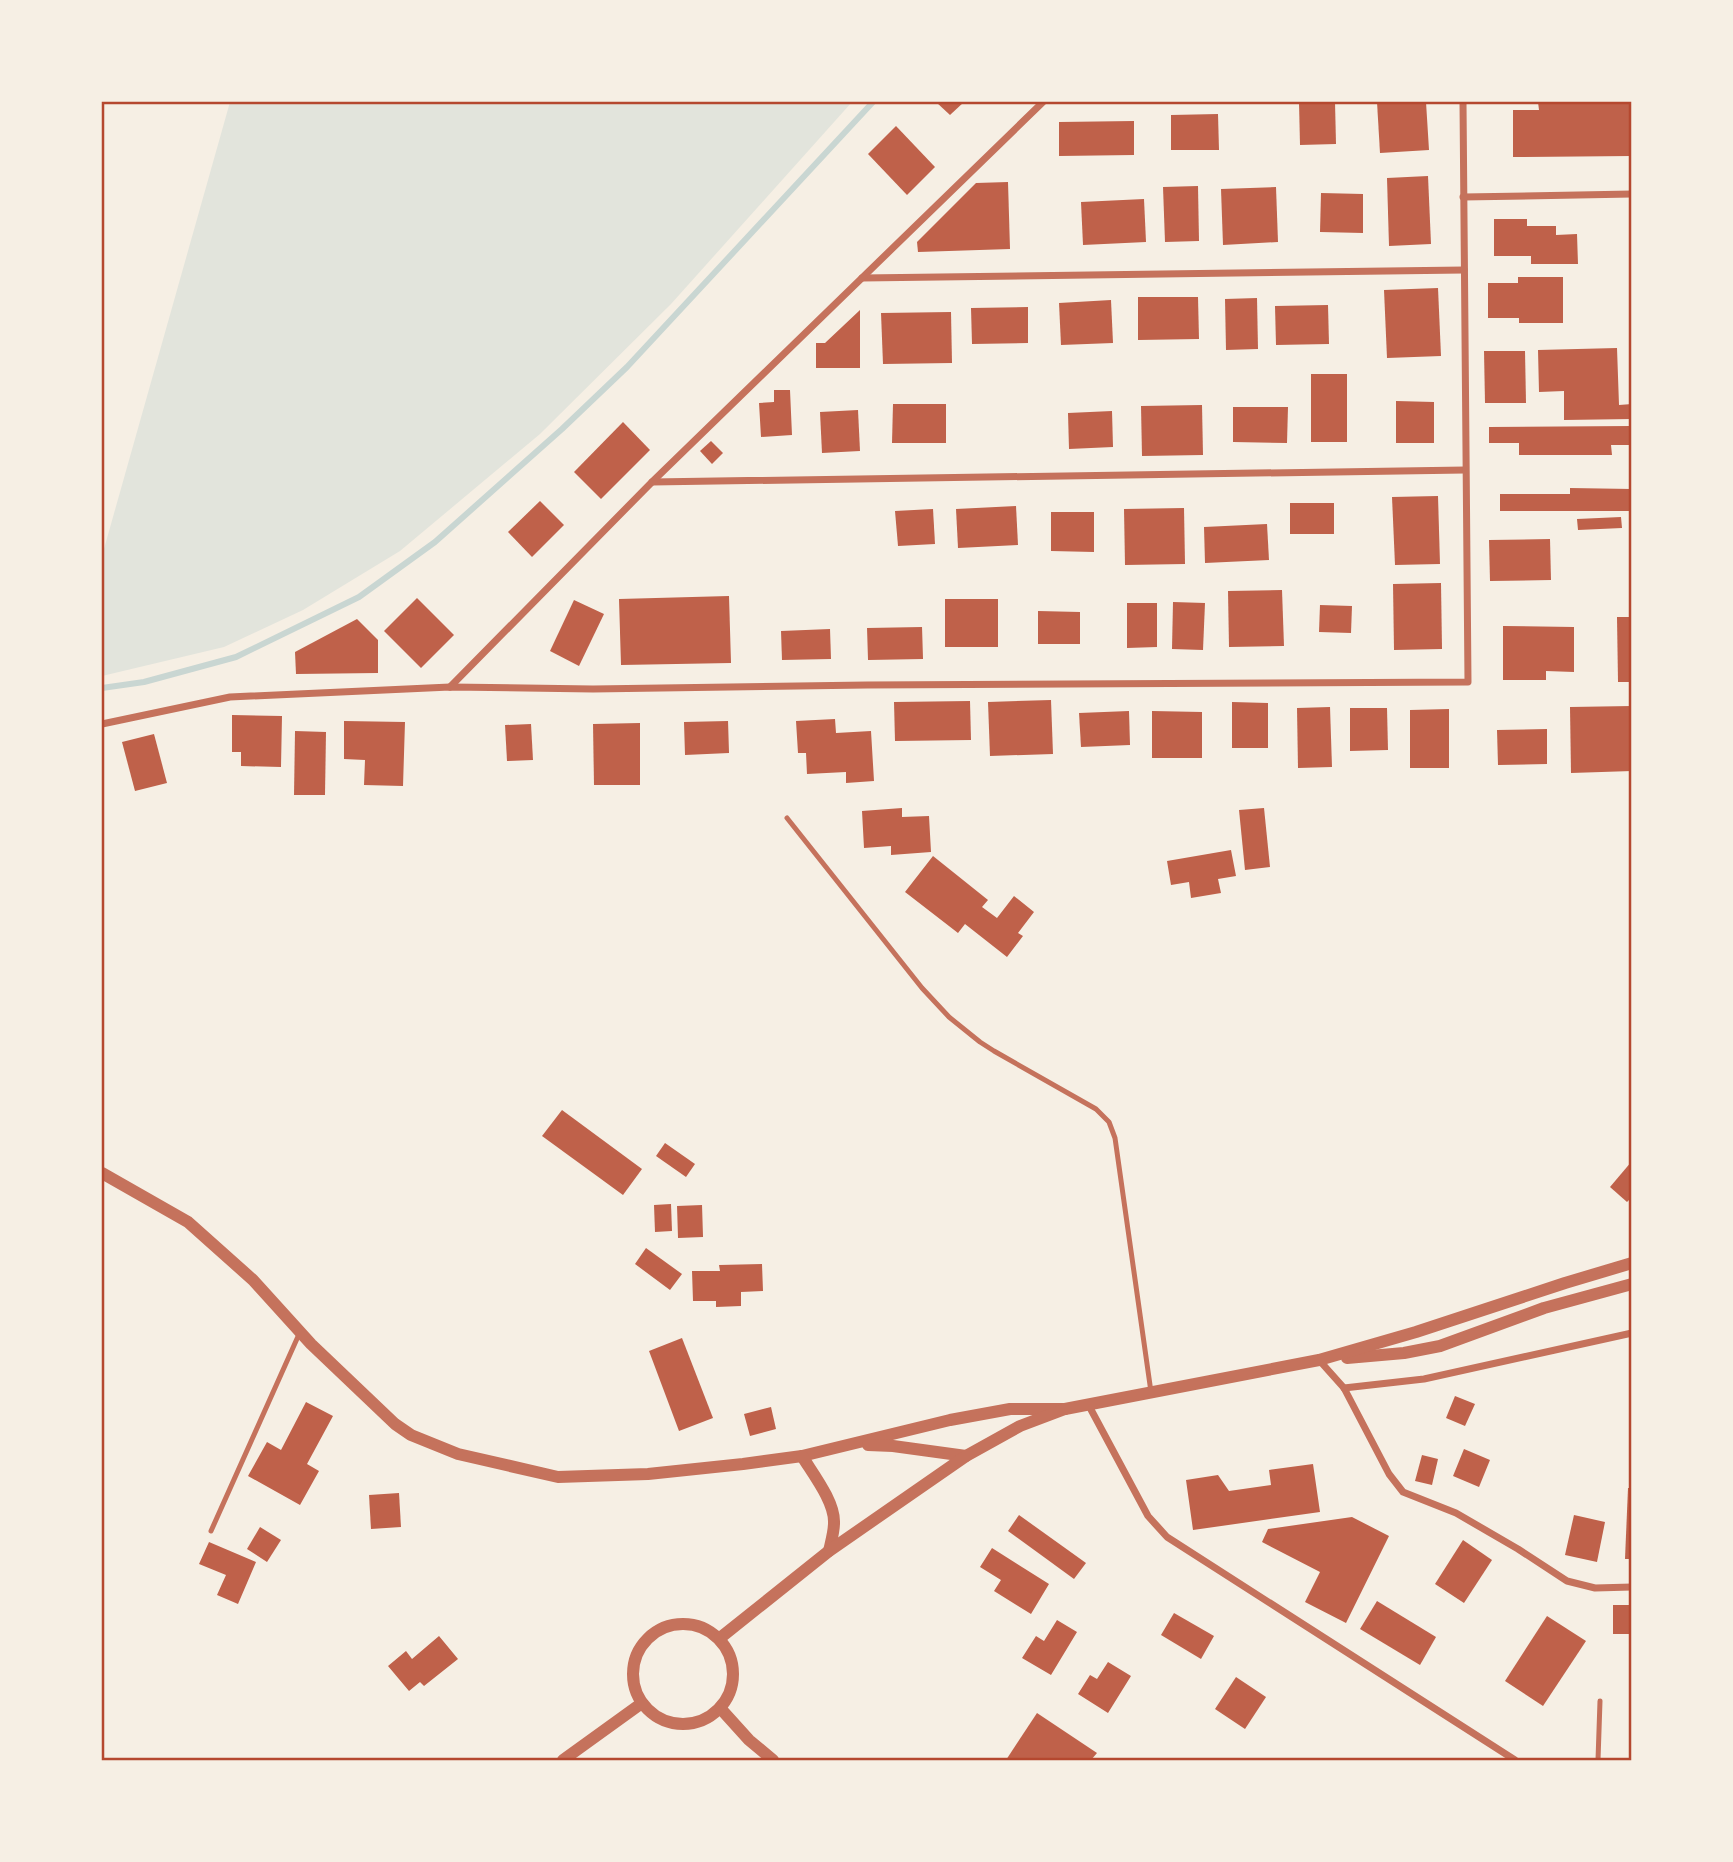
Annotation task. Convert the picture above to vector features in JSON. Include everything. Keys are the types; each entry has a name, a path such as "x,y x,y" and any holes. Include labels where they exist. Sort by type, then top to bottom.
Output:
{"street":[{"path":"450,687 652,482 1043,102"},
{"path":"102,724 230,697 450,687 593,689 881,684 1468,682 1463,102"},
{"path":"1463,197 1632,194"},
{"path":"861,278 1464,270"},
{"path":"652,482 1465,470"},
{"path":"102,1173 188,1222 253,1280 300,1332 395,1424 411,1435 458,1454 558,1477 648,1474 802,1456 950,1420 1010,1409 1065,1409"},
{"path":"720,1638 829,1551 966,1456 1020,1426 1065,1409 1319,1360 1632,1263"},
{"path":"1319,1360 1404,1353 1440,1346 1544,1308 1632,1284"},
{"path":"1343,1388 1424,1379 1632,1333"},
{"path":"1319,1360 1343,1388 1389,1474 1403,1492 1457,1513 1575,1585 1595,1588 1632,1587"},
{"path":"1088,1404 1148,1516 1167,1537 1515,1760"},
{"path":"850,1445 893,1446 966,1456"},
{"path":"802,1456 833,1511 829,1551"},
{"path":"677,1624 691,1625 720,1638 733,1668 728,1700 720,1709 700,1722 683,1725 667,1722 652,1714 642,1703 634,1687 633,1673 639,1649 650,1636 677,1624"},
{"path":"563,1760 642,1703"},
{"path":"720,1709 749,1740 773,1760"}],"lane":[{"path":"787,818 922,988 949,1017 980,1042 1096,1109 1109,1122 1115,1138 1151,1392"},
{"path":"211,1531 300,1332"},
{"path":"1598,1760 1600,1701"}],"shaded area":[{"path":"230,102 852,102 671,304 540,434 400,551 303,610 224,647 102,676 102,556"}],"building":[{"path":"936,102 964,102 950,115"},
{"path":"1299,102 1335,102 1336,144 1300,145"},
{"path":"1377,102 1426,102 1429,150 1380,153"},
{"path":"1538,102 1632,102 1632,156 1513,157 1513,110 1539,110"},
{"path":"1218,114 1219,150 1171,150 1171,115"},
{"path":"1134,121 1134,155 1059,156 1059,122"},
{"path":"896,126 935,167 907,195 868,154"},
{"path":"1428,176 1431,244 1389,246 1387,178"},
{"path":"1008,182 1010,249 918,252 917,242 976,183"},
{"path":"1198,186 1199,241 1165,242 1163,187"},
{"path":"1276,187 1278,242 1223,245 1221,189"},
{"path":"1321,193 1363,194 1363,233 1320,232"},
{"path":"1144,199 1146,242 1083,245 1081,202"},
{"path":"1494,219 1527,219 1527,226 1556,226 1556,235 1577,234 1578,264 1531,264 1531,256 1494,256"},
{"path":"1518,277 1563,277 1563,323 1519,323 1519,318 1488,318 1488,283 1518,283"},
{"path":"1438,288 1441,356 1387,358 1384,290"},
{"path":"1138,297 1198,297 1199,339 1138,340"},
{"path":"1257,298 1258,349 1226,350 1225,299"},
{"path":"1111,300 1113,343 1061,345 1059,303"},
{"path":"1328,305 1329,344 1276,345 1275,306"},
{"path":"1028,307 1028,343 972,344 971,308"},
{"path":"860,310 860,368 816,368 816,343 825,343"},
{"path":"951,312 952,363 883,364 881,313"},
{"path":"1617,348 1619,405 1632,404 1632,419 1564,420 1564,391 1539,392 1538,350"},
{"path":"1484,351 1525,351 1526,403 1485,403"},
{"path":"1311,374 1347,374 1347,442 1311,442"},
{"path":"774,390 790,390 792,435 761,437 759,403 774,402"},
{"path":"1396,401 1434,402 1434,443 1396,443"},
{"path":"893,404 946,404 946,443 892,443"},
{"path":"1202,405 1203,455 1142,456 1141,406"},
{"path":"1233,407 1288,407 1287,443 1233,442"},
{"path":"858,410 860,451 822,453 820,412"},
{"path":"1112,411 1113,447 1069,449 1068,413"},
{"path":"623,422 650,450 601,499 574,472"},
{"path":"1632,426 1632,445 1611,445 1612,455 1519,455 1519,443 1489,443 1489,427"},
{"path":"711,441 723,453 712,464 700,451"},
{"path":"1570,488 1632,489 1632,511 1500,511 1500,494 1570,494"},
{"path":"1438,496 1440,564 1395,565 1392,497"},
{"path":"540,501 564,525 532,557 508,532"},
{"path":"1290,503 1334,503 1334,534 1290,534"},
{"path":"1016,506 1018,545 958,548 956,509"},
{"path":"1184,508 1185,564 1125,565 1124,509"},
{"path":"933,509 935,544 898,546 895,511"},
{"path":"1051,512 1094,512 1094,552 1051,551"},
{"path":"1621,517 1622,528 1578,530 1577,519"},
{"path":"1267,524 1269,560 1205,563 1204,527"},
{"path":"1550,539 1551,580 1490,581 1489,540"},
{"path":"1441,583 1442,649 1394,650 1393,584"},
{"path":"1282,590 1284,646 1229,647 1228,591"},
{"path":"729,596 731,663 621,665 619,599"},
{"path":"417,598 454,635 421,668 384,631"},
{"path":"945,599 998,599 998,647 945,647"},
{"path":"574,600 604,614 579,666 550,651"},
{"path":"1173,602 1205,603 1203,650 1172,649"},
{"path":"1127,603 1157,603 1157,647 1127,648"},
{"path":"1320,605 1352,606 1351,633 1319,632"},
{"path":"1038,611 1080,612 1080,644 1038,644"},
{"path":"1617,617 1632,617 1632,682 1618,682"},
{"path":"357,619 378,640 378,673 296,674 295,652"},
{"path":"1503,626 1574,627 1574,672 1546,671 1546,680 1503,680"},
{"path":"922,627 923,659 868,660 867,628"},
{"path":"830,629 831,659 782,660 781,631"},
{"path":"1051,700 1053,754 990,756 988,702"},
{"path":"970,701 971,740 895,741 894,702"},
{"path":"1232,702 1268,703 1268,748 1232,748"},
{"path":"1632,706 1632,771 1571,773 1570,707"},
{"path":"1330,707 1332,767 1298,768 1297,708"},
{"path":"1350,708 1387,708 1388,750 1350,751"},
{"path":"1449,709 1449,768 1410,768 1410,710"},
{"path":"1129,711 1130,745 1081,747 1079,713"},
{"path":"1152,711 1202,712 1202,758 1152,758"},
{"path":"232,715 282,716 281,767 241,766 241,752 232,752"},
{"path":"835,719 836,733 871,731 874,781 846,783 846,772 807,774 806,753 798,753 796,721"},
{"path":"344,721 405,722 403,786 364,785 365,760 344,759"},
{"path":"728,721 729,753 685,755 684,722"},
{"path":"640,723 640,785 594,785 593,724"},
{"path":"531,724 533,760 507,761 505,725"},
{"path":"1547,729 1547,764 1498,765 1497,730"},
{"path":"295,731 326,732 325,795 294,795"},
{"path":"154,734 167,783 135,791 122,742"},
{"path":"902,808 902,817 929,816 931,852 891,855 891,846 864,848 862,811"},
{"path":"1264,808 1270,867 1245,870 1239,810"},
{"path":"1231,850 1236,876 1218,879 1221,893 1191,898 1189,882 1171,885 1167,861"},
{"path":"933,856 988,900 982,907 997,918 1014,896 1034,912 1018,933 1023,936 1007,957 965,924 958,933 905,892"},
{"path":"562,1110 642,1169 623,1195 542,1136"},
{"path":"665,1143 695,1164 686,1177 656,1156"},
{"path":"1632,1161 1632,1197 1627,1202 1610,1187"},
{"path":"671,1204 672,1231 655,1232 654,1205"},
{"path":"702,1205 703,1237 678,1238 677,1206"},
{"path":"646,1248 682,1274 670,1290 635,1264"},
{"path":"762,1264 763,1291 741,1292 741,1306 716,1307 716,1301 693,1301 692,1271 720,1271 719,1265"},
{"path":"682,1338 713,1418 679,1431 649,1351"},
{"path":"1455,1396 1475,1404 1465,1426 1446,1418"},
{"path":"306,1402 333,1416 307,1464 319,1471 300,1505 248,1476 267,1442 281,1450"},
{"path":"771,1407 776,1429 750,1436 744,1414"},
{"path":"1464,1449 1490,1460 1479,1487 1453,1476"},
{"path":"1422,1455 1438,1459 1432,1485 1415,1481"},
{"path":"1313,1464 1320,1512 1193,1530 1186,1480 1218,1475 1229,1491 1271,1485 1269,1470"},
{"path":"1628,1488 1632,1488 1632,1559 1625,1559"},
{"path":"399,1493 401,1527 371,1529 369,1495"},
{"path":"1019,1515 1086,1563 1074,1579 1008,1531"},
{"path":"1574,1515 1605,1522 1597,1562 1565,1555"},
{"path":"1352,1517 1389,1536 1346,1623 1305,1602 1320,1572 1262,1542 1268,1529"},
{"path":"260,1527 281,1540 267,1562 247,1549"},
{"path":"1463,1540 1492,1560 1464,1603 1435,1584"},
{"path":"209,1542 256,1562 238,1604 217,1595 226,1575 199,1564"},
{"path":"992,1548 1049,1584 1031,1614 994,1591 1001,1580 980,1567"},
{"path":"1377,1601 1436,1637 1420,1665 1360,1629"},
{"path":"1613,1605 1632,1605 1632,1634 1613,1634"},
{"path":"1174,1613 1214,1636 1201,1659 1161,1635"},
{"path":"1547,1616 1586,1641 1543,1706 1505,1681"},
{"path":"1057,1620 1077,1632 1051,1675 1022,1658 1036,1636 1044,1641"},
{"path":"439,1636 458,1659 424,1686 420,1682 409,1691 388,1666 406,1651 412,1659"},
{"path":"1108,1662 1131,1676 1108,1713 1078,1694 1090,1675 1097,1679"},
{"path":"1236,1677 1266,1697 1245,1729 1215,1709"},
{"path":"1037,1713 1097,1753 1091,1760 1006,1760"}],"waterway":[{"path":"102,688 144,682 236,657 359,597 435,542 627,367 873,102"}]}
